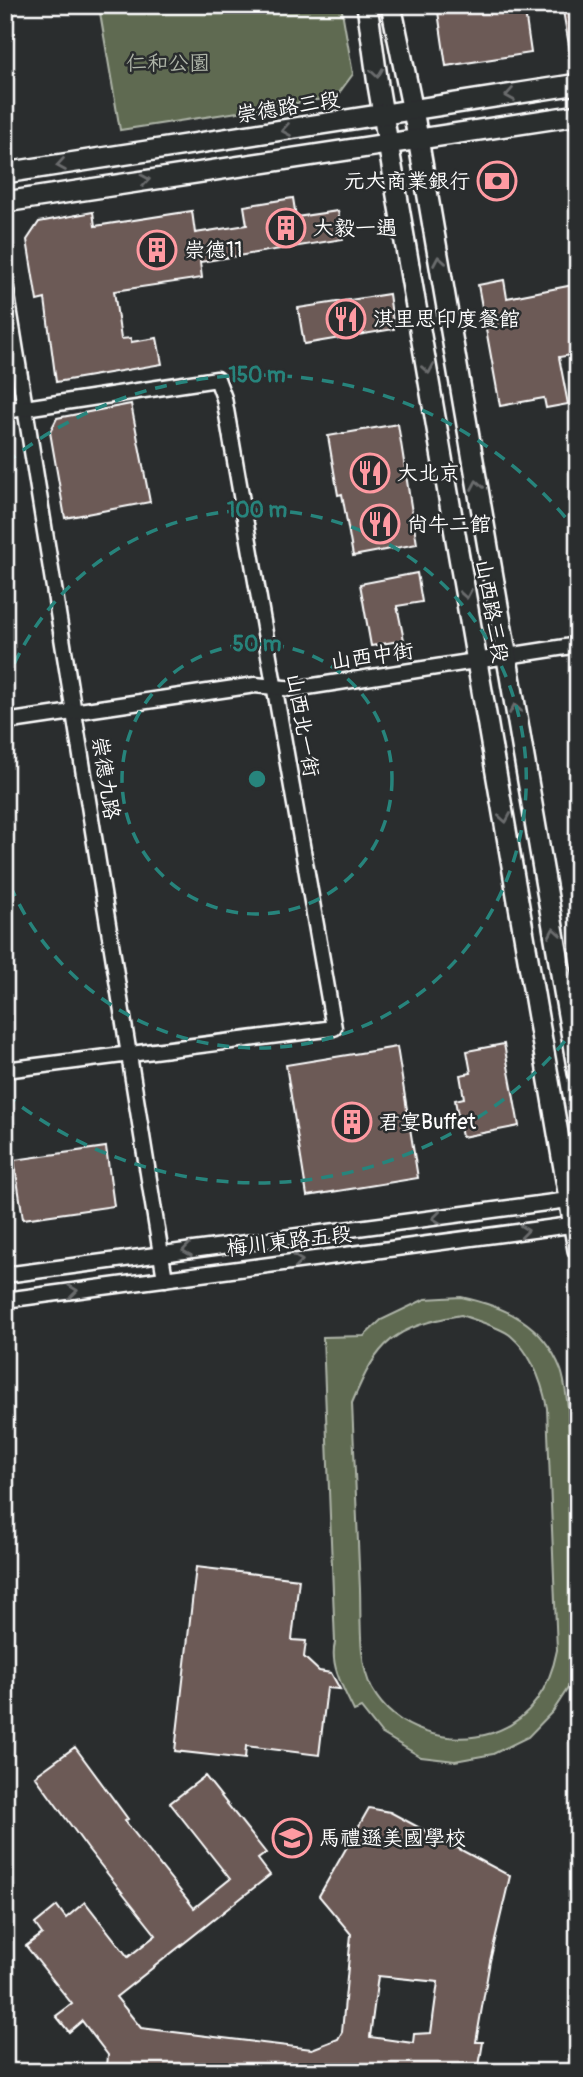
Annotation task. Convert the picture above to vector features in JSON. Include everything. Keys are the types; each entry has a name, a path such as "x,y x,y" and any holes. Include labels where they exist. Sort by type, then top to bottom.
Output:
{"street":[{"name":"山西路三段","path":"367,5 388,143 477,660 573,1200 578,1250"},
{"name":"山西路三段","path":"391,5 413,109 578,1073"},
{"name":"崇德路三段","path":"5,173 578,84"},
{"path":"5,202 578,115"},
{"name":"崇德九路","path":"5,283 165,1279"},
{"name":"山西北一街","path":"24,409 217,379 224,398 334,1028 129,1054"},
{"path":"5,411 24,409"},
{"name":"山西中街","path":"5,722 255,685 293,689 578,645"},
{"path":"5,1070 129,1054"},
{"name":"梅川東路五段","path":"5,1275 573,1200"},
{"name":"梅川東路五段","path":"5,1300 576,1224"}],"green space":[{"name":"仁和公園","path":"341,5 353,74 336,97 120,130 99,7"},
{"path":"461,1297 477,1301 508,1312 533,1329 544,1340 562,1374 568,1407 578,1649 568,1688 553,1711 528,1737 493,1754 455,1761 421,1757 381,1733 361,1708 354,1711 334,1660 323,1337 364,1336 381,1320 425,1299","holes":["461,1315 511,1336 525,1351 542,1388 547,1408 557,1650 543,1689 536,1701 517,1720 492,1733 458,1738 424,1732 394,1715 372,1689 364,1667 352,1403 371,1364 391,1340 419,1325"]}],"building":[{"path":"437,5 524,5 531,53 446,66"},
{"path":"562,5 578,5 578,50 570,51"},
{"path":"293,198 296,217 338,211 343,239 200,262 202,278 114,291 121,339 131,338 131,342 157,338 162,364 56,382 45,299 37,301 27,240 39,222 93,212 95,226 192,211 195,233 247,225 244,206"},
{"path":"504,280 507,298 578,284 578,354 559,357 568,404 546,408 544,398 500,406 478,285"},
{"name":"淇里思印度餐館","path":"389,294 394,329 304,344 298,308"},
{"path":"131,404 150,502 65,518 50,432 57,418"},
{"path":"398,424 417,544 353,556 342,494 338,495 328,436"},
{"path":"417,573 422,602 397,606 404,640 371,646 360,584"},
{"path":"504,1044 519,1126 462,1137 455,1100 464,1098 460,1075 471,1073 467,1051"},
{"name":"君宴Buffet","path":"397,1047 418,1178 307,1196 286,1065"},
{"path":"106,1147 114,1206 23,1219 14,1160"},
{"path":"196,1567 299,1579 292,1640 306,1641 304,1657 319,1671 331,1673 340,1689 327,1688 319,1755 246,1746 245,1759 175,1751"},
{"path":"75,1747 128,1819 125,1821 194,1908 230,1879 170,1803 205,1776 266,1853 258,1859 270,1875 116,1997 141,2028 312,2049 338,2039 342,2032 351,1934 319,1896 369,1808 390,1812 510,1876 490,1961 476,2042 483,2042 478,2072 140,2072 107,2067 108,2055 82,2021 69,2032 56,2016 72,2004 26,1946 42,1934 35,1924 57,1906 66,1918 85,1902 128,1957 156,1935 35,1776","holes":["378,1976 438,1982 431,2033 414,2034 413,2043 370,2037"]}],"place":[{"name":"元大商業銀行","path":"497,181"},
{"name":"大毅一遇","path":"286,228"},
{"name":"崇德11","path":"157,250"},
{"name":"淇里思印度餐館","path":"346,319"},
{"name":"大北京","path":"370,473"},
{"name":"尚牛二館","path":"380,524"},
{"name":"君宴Buffet","path":"352,1122"},
{"name":"馬禮遜美國學校","path":"292,1838"}]}
